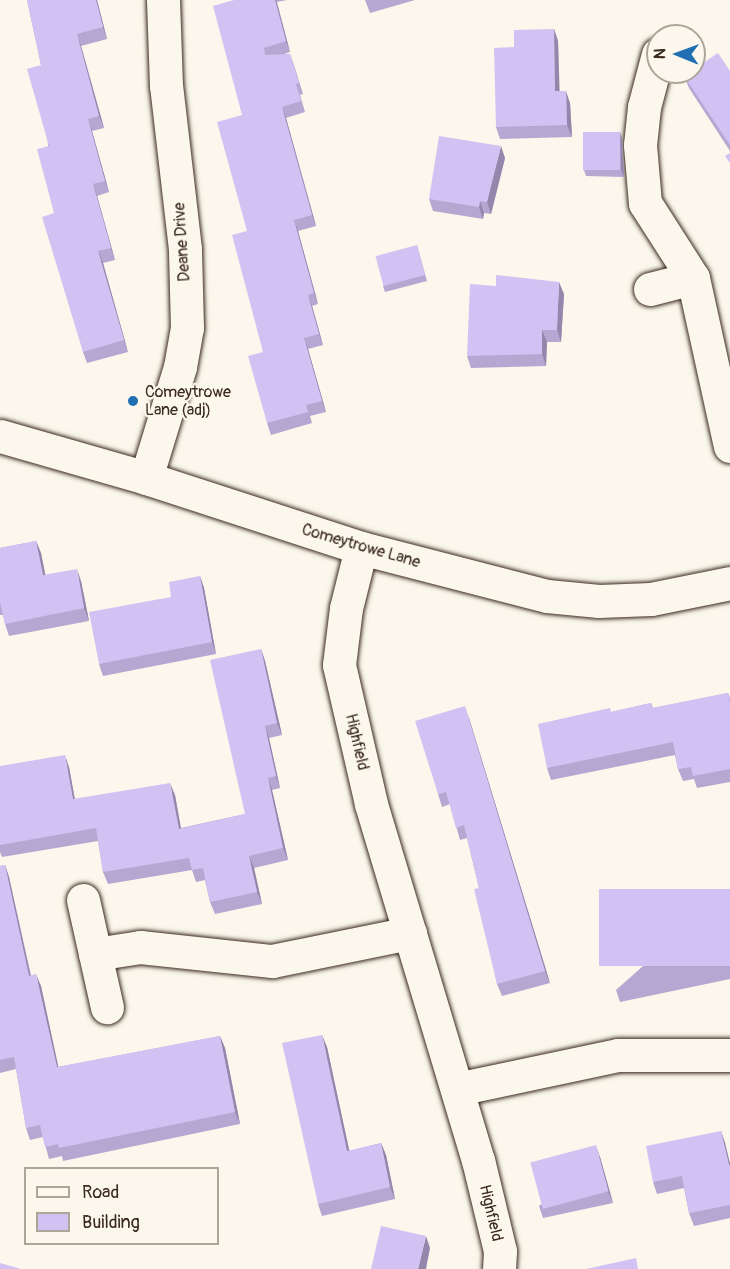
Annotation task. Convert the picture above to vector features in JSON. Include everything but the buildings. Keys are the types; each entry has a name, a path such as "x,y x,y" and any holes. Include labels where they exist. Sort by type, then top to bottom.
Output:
{"street":[{"name":"Deane Drive","path":"146,478 187,328 185,249 166,86 163,0"},
{"path":"650,84 644,107 641,176 645,202 654,221 672,243 693,278 730,446"},
{"path":"650,289 693,278"},
{"name":"Comeytrowe Lane","path":"0,436 146,478 361,548 547,596 599,600 651,599 730,583"},
{"name":"Highfield","path":"361,548 346,608 339,665 371,804 457,1089 495,1228 499,1269"},
{"path":"83,900 107,1007"},
{"path":"95,954 141,947 272,961 410,933"},
{"path":"457,1089 618,1055 730,1055"}],"place":[{"name":"Comeytrowe Lane (adj)","path":"133,401"}]}
